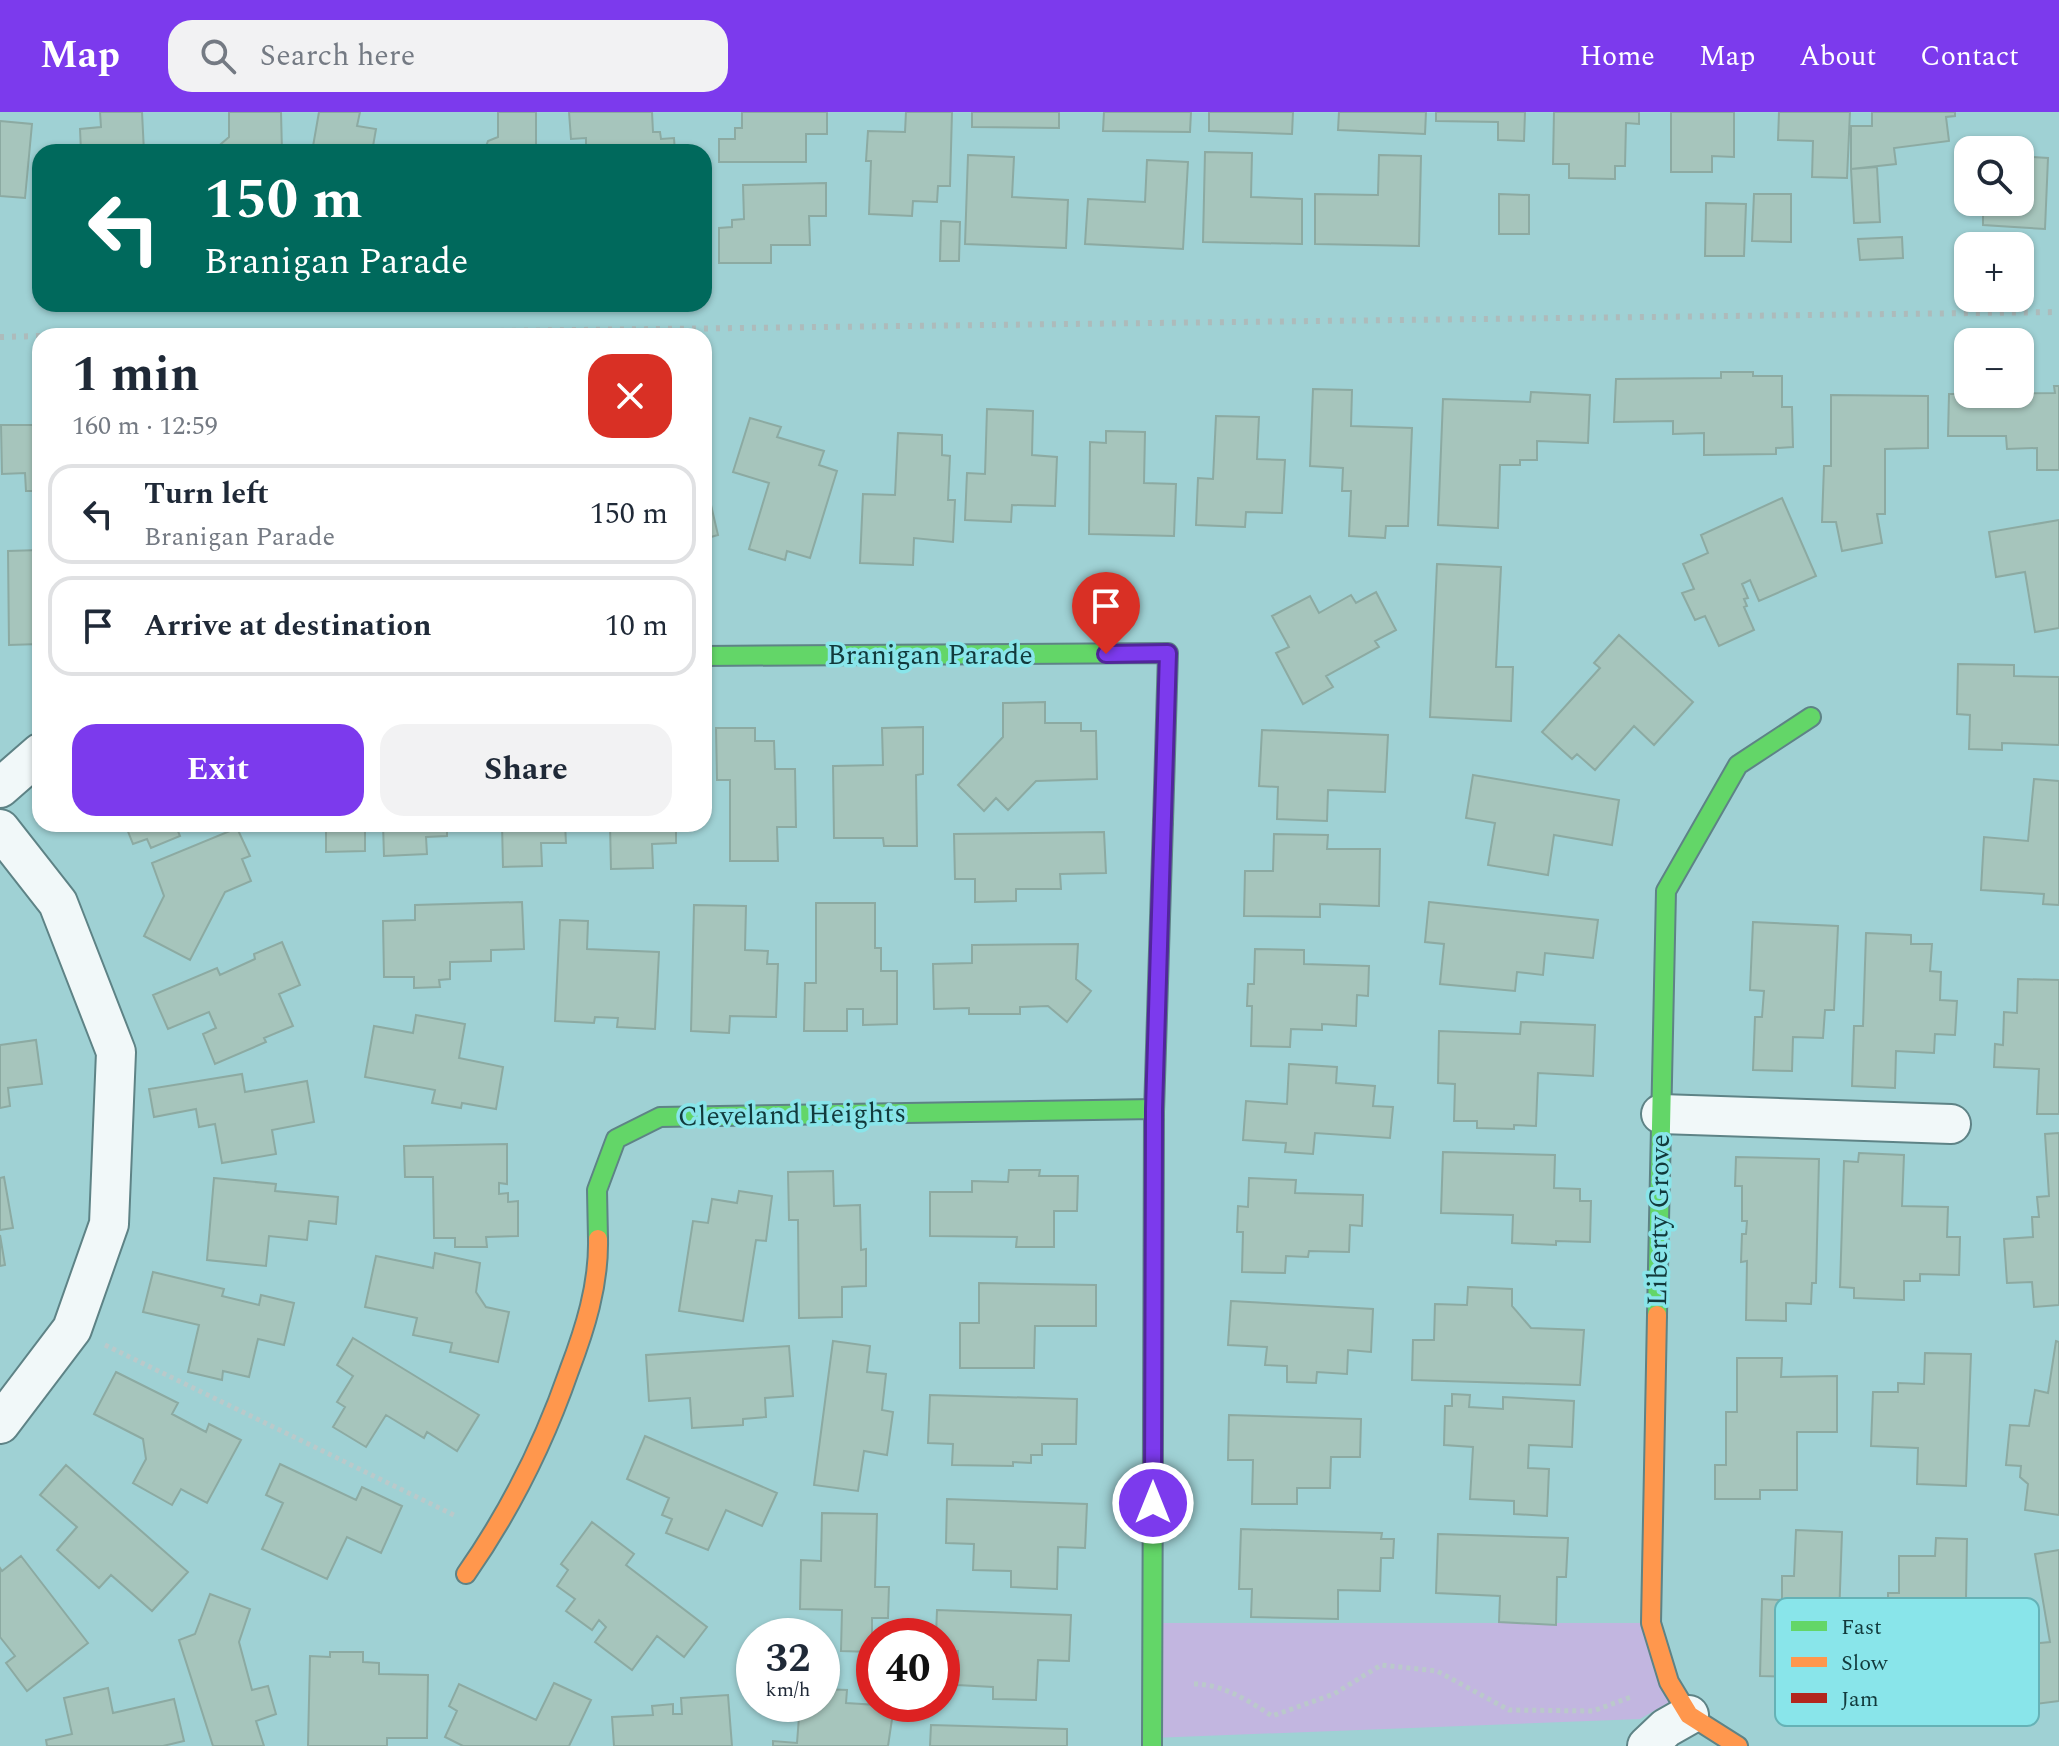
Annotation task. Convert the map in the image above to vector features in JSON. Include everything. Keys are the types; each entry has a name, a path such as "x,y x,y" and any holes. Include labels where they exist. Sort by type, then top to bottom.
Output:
{"street":[{"name":"Branigan Parade","path":"712,656 1168,653 1154,1109 1152,1746"},
{"name":"Liberty Grove","path":"1738,1746 1689,1715 1669,1682 1651,1623 1666,891 1738,765 1811,717"},
{"path":"0,788 32,760"},
{"path":"0,829 58,903 116,1052 109,1224 72,1329 0,1424"},
{"name":"Cleveland Heights","path":"466,1574 494,1534 548,1431 587,1322 598,1253 597,1190 616,1139 660,1117 1154,1109"},
{"path":"1661,1114 1951,1124"},
{"path":"1647,1746 1666,1728 1689,1715"}],"path":[{"path":"72,1329 494,1534"},
{"path":"1153,1684 1204,1684 1241,1697 1272,1716 1334,1694 1381,1665 1437,1671 1509,1710 1593,1711 1669,1682"}],"shaded area":[{"path":"1153,1623 1651,1623 1678,1697 1640,1719 1152,1738"}],"building":[{"path":"100,112 142,112 144,144 81,144 80,129 101,127"},
{"path":"229,112 281,112 282,144 221,144 229,137"},
{"path":"319,112 360,112 357,126 376,129 373,144 313,144"},
{"path":"498,112 536,112 536,144 487,144 498,137"},
{"path":"569,112 652,112 653,132 660,132 661,139 674,138 674,144 586,144 586,138 571,139"},
{"path":"742,112 827,112 827,134 806,134 806,162 719,162 719,139 735,139 735,128 742,128"},
{"path":"906,112 952,112 950,186 938,186 937,202 913,201 912,216 869,214 871,161 866,161 868,131 905,132"},
{"path":"972,112 1059,112 1059,128 972,127"},
{"path":"1104,112 1191,112 1190,132 1103,131"},
{"path":"1209,112 1293,112 1292,134 1209,131"},
{"path":"1339,112 1426,112 1425,134 1338,130"},
{"path":"1436,112 1525,112 1524,141 1498,140 1498,122 1436,121"},
{"path":"1554,112 1639,112 1639,124 1626,123 1625,166 1615,166 1615,179 1569,178 1569,164 1553,164"},
{"path":"1671,112 1734,112 1734,157 1712,156 1712,172 1671,172"},
{"path":"1779,112 1850,112 1847,178 1812,177 1813,141 1778,140"},
{"path":"1872,112 1955,112 1955,116 1946,117 1949,141 1894,148 1896,164 1851,169 1851,126 1872,126"},
{"path":"0,121 32,124 25,198 0,196"},
{"path":"1205,152 1252,153 1251,197 1302,199 1302,244 1203,242"},
{"path":"968,155 1014,157 1012,197 1068,200 1066,248 965,244"},
{"path":"1379,155 1421,156 1419,246 1315,244 1315,194 1378,195"},
{"path":"2034,157 2048,158 2045,229 1983,225 1983,216 2034,216"},
{"path":"1147,160 1188,162 1183,249 1085,244 1088,199 1145,202"},
{"path":"1877,167 1880,222 1854,223 1851,169"},
{"path":"826,183 826,216 809,216 810,245 771,245 771,263 719,263 719,228 732,227 732,220 744,219 743,185"},
{"path":"1499,194 1529,195 1529,234 1499,234"},
{"path":"1754,194 1791,194 1791,242 1752,241"},
{"path":"1706,203 1746,204 1744,256 1705,256"},
{"path":"941,221 960,222 959,261 940,261"},
{"path":"1902,237 1903,258 1860,260 1858,239"},
{"path":"1721,372 1782,376 1782,407 1792,407 1793,447 1776,448 1776,454 1704,455 1704,433 1673,434 1673,421 1614,422 1616,379 1721,378"},
{"path":"2054,386 2059,386 2059,470 2037,470 2037,448 2007,449 2006,436 1948,436 1949,394 1954,394 1954,408 2034,408 2034,393 2055,393"},
{"path":"1313,389 1352,390 1351,426 1412,428 1408,526 1386,526 1385,538 1349,536 1351,491 1342,491 1343,468 1310,466"},
{"path":"1531,392 1590,395 1588,443 1537,441 1537,460 1520,460 1520,465 1500,465 1498,528 1438,525 1443,399 1530,402"},
{"path":"1831,395 1928,396 1928,448 1885,449 1885,514 1877,514 1882,543 1842,551 1836,522 1822,522 1824,466 1831,466"},
{"path":"987,409 1033,411 1032,455 1057,457 1055,506 1012,505 1011,522 965,520 967,473 985,474"},
{"path":"1216,416 1259,417 1257,459 1285,460 1282,513 1246,512 1245,527 1196,525 1198,478 1213,479"},
{"path":"750,418 781,427 777,437 824,451 819,465 837,471 810,558 787,551 785,560 749,549 769,483 733,472"},
{"path":"1,425 32,425 32,491 26,491 25,473 2,474"},
{"path":"1106,431 1145,432 1144,483 1176,484 1174,536 1089,534 1090,442 1106,443"},
{"path":"898,433 942,435 942,455 950,456 948,500 955,500 953,542 914,538 913,565 860,563 863,494 895,495"},
{"path":"1782,498 1816,576 1759,601 1750,580 1742,584 1748,598 1744,599 1747,606 1744,607 1754,630 1719,646 1705,616 1695,620 1682,593 1694,589 1683,564 1708,553 1701,535"},
{"path":"712,509 718,535 712,537"},
{"path":"2059,520 2059,628 2035,632 2025,572 1996,577 1989,532"},
{"path":"32,550 32,644 9,645 8,551"},
{"path":"1437,564 1501,567 1496,667 1513,667 1511,721 1430,717"},
{"path":"1376,592 1396,630 1375,641 1379,647 1326,676 1333,687 1303,704 1276,653 1289,647 1272,616 1310,596 1319,613 1351,595 1356,603"},
{"path":"1619,635 1693,702 1654,745 1634,726 1595,770 1577,754 1572,759 1542,732 1600,668 1594,663"},
{"path":"1958,664 2014,665 2014,676 2059,677 2059,745 2002,743 2002,750 1969,749 1970,715 1957,714"},
{"path":"1045,702 1045,723 1081,723 1081,731 1096,731 1097,779 1036,781 1008,810 996,798 984,811 958,785 1003,737 1003,703"},
{"path":"923,727 923,774 916,775 917,846 884,846 883,838 834,838 833,766 883,765 882,728"},
{"path":"716,728 755,728 755,741 774,741 775,769 795,769 796,827 777,827 778,861 730,861 730,780 717,780"},
{"path":"1262,730 1388,735 1385,792 1328,790 1327,821 1277,819 1278,787 1259,786"},
{"path":"1473,775 1619,800 1612,845 1554,835 1548,875 1488,865 1495,823 1466,818"},
{"path":"2034,779 2059,781 2059,905 2043,904 2044,894 1981,890 1984,837 2028,841"},
{"path":"128,832 178,832 180,836 151,848 147,839 133,844"},
{"path":"227,832 239,832 250,856 242,859 251,881 225,892 190,960 144,936 164,896 152,863"},
{"path":"326,832 365,832 365,851 326,852"},
{"path":"383,832 447,832 447,836 426,837 427,854 384,856"},
{"path":"502,832 565,832 566,843 541,843 542,866 503,867"},
{"path":"610,832 676,832 676,843 652,844 653,868 611,869"},
{"path":"1104,832 1106,873 1060,874 1061,889 1016,889 1016,901 975,902 975,879 955,879 954,834"},
{"path":"1274,834 1328,835 1327,849 1380,849 1379,906 1320,904 1320,917 1244,916 1245,871 1273,871"},
{"path":"522,902 524,949 491,950 491,961 450,962 450,979 439,980 440,987 414,988 414,977 384,977 383,921 415,920 415,905"},
{"path":"1429,902 1598,920 1593,958 1545,953 1543,975 1517,972 1515,991 1440,984 1444,944 1425,942"},
{"path":"816,903 875,903 875,948 881,948 881,971 897,971 897,1024 863,1025 863,1009 847,1009 847,1031 804,1031 805,983 816,983"},
{"path":"694,905 746,906 745,950 768,951 767,964 778,964 776,1017 730,1016 729,1033 691,1031"},
{"path":"560,920 588,921 587,949 659,952 655,1029 617,1027 618,1018 595,1017 594,1023 555,1021"},
{"path":"1753,922 1838,926 1834,1010 1825,1010 1823,1038 1793,1037 1792,1071 1753,1070 1755,1017 1762,1017 1764,991 1750,990"},
{"path":"1866,933 1911,935 1911,944 1932,944 1930,971 1941,972 1940,1000 1957,1001 1955,1035 1935,1034 1934,1053 1896,1051 1895,1088 1852,1086 1854,1026 1863,1026"},
{"path":"282,942 300,985 279,994 293,1026 264,1038 266,1042 215,1064 203,1034 216,1028 209,1012 168,1029 153,995 217,968 220,975 255,959 254,954"},
{"path":"1078,944 1076,979 1091,991 1067,1022 1048,1006 1020,1007 1020,1014 969,1014 969,1008 934,1009 933,964 972,963 972,945"},
{"path":"1255,949 1304,950 1304,964 1369,966 1368,996 1357,995 1356,1026 1322,1024 1322,1030 1291,1029 1290,1047 1251,1046 1252,1006 1247,1006 1248,984 1254,984"},
{"path":"2018,979 2059,980 2059,1114 2037,1114 2039,1069 1994,1067 1995,1044 2003,1045 2004,1012 2017,1013"},
{"path":"416,1015 465,1024 459,1058 503,1067 496,1109 462,1103 461,1108 432,1103 435,1090 365,1077 374,1026 413,1033"},
{"path":"1521,1022 1595,1025 1593,1076 1538,1073 1536,1126 1477,1128 1477,1121 1454,1121 1455,1084 1438,1083 1439,1031 1520,1034"},
{"path":"36,1040 42,1084 8,1088 10,1106 0,1108 0,1045"},
{"path":"1289,1064 1337,1067 1336,1083 1375,1086 1373,1106 1393,1107 1390,1138 1315,1133 1313,1154 1285,1152 1286,1143 1243,1140 1246,1101 1287,1104"},
{"path":"242,1074 245,1092 307,1081 314,1122 272,1130 276,1154 222,1163 215,1124 199,1127 196,1109 154,1117 149,1089"},
{"path":"2059,1133 2059,1305 2034,1307 2032,1282 2007,1283 2004,1239 2033,1237 2032,1217 2039,1217 2037,1197 2049,1196 2045,1134"},
{"path":"507,1144 507,1184 499,1183 499,1194 508,1193 508,1202 518,1201 518,1236 486,1237 487,1247 455,1247 455,1238 434,1238 433,1177 405,1177 404,1146"},
{"path":"1443,1152 1555,1155 1554,1188 1580,1189 1580,1201 1591,1201 1590,1242 1556,1241 1556,1245 1512,1243 1513,1215 1441,1213"},
{"path":"1859,1153 1904,1155 1902,1206 1948,1207 1947,1237 1960,1237 1959,1275 1920,1274 1920,1281 1904,1281 1904,1300 1854,1298 1854,1288 1840,1287 1844,1161 1858,1162"},
{"path":"1736,1157 1819,1159 1816,1283 1812,1283 1811,1304 1786,1303 1786,1321 1746,1320 1747,1261 1741,1262 1742,1234 1746,1234 1747,1221 1742,1221 1742,1186 1735,1186"},
{"path":"1009,1170 1040,1170 1039,1176 1078,1176 1077,1211 1054,1211 1054,1247 1016,1247 1017,1237 930,1236 930,1192 972,1192 972,1181 1008,1182"},
{"path":"833,1171 834,1206 860,1205 861,1250 866,1249 866,1286 842,1287 842,1317 799,1318 798,1220 789,1220 788,1172"},
{"path":"4,1177 13,1228 0,1230 0,1178"},
{"path":"214,1178 276,1184 275,1191 338,1197 336,1224 309,1221 307,1240 269,1236 266,1266 207,1260"},
{"path":"1249,1178 1296,1180 1295,1193 1363,1195 1362,1226 1350,1225 1349,1252 1309,1251 1308,1257 1286,1256 1285,1273 1242,1272 1243,1232 1237,1232 1238,1206 1248,1207"},
{"path":"739,1191 772,1196 766,1241 756,1240 743,1321 679,1311 693,1221 708,1223 712,1199 737,1203"},
{"path":"0,1235 5,1265 0,1266"},
{"path":"435,1253 480,1263 476,1292 486,1307 509,1312 498,1362 450,1352 452,1343 413,1335 417,1318 365,1307 376,1256 433,1268"},
{"path":"153,1272 224,1289 222,1296 259,1305 261,1295 294,1303 284,1345 258,1339 249,1377 223,1371 222,1380 188,1372 199,1325 143,1312"},
{"path":"979,1283 1096,1285 1096,1326 1035,1326 1034,1368 960,1368 960,1323 979,1323"},
{"path":"1468,1287 1512,1289 1512,1306 1531,1328 1584,1330 1580,1385 1412,1380 1413,1340 1434,1340 1435,1304 1467,1305"},
{"path":"1231,1301 1373,1309 1371,1352 1348,1350 1347,1374 1317,1372 1316,1383 1287,1382 1287,1366 1265,1365 1267,1347 1228,1345"},
{"path":"353,1338 479,1415 457,1451 427,1432 424,1438 386,1415 366,1447 333,1427 345,1407 337,1402 353,1376 337,1365"},
{"path":"833,1341 870,1346 867,1372 886,1374 882,1410 893,1412 887,1455 864,1451 858,1491 814,1485"},
{"path":"2056,1341 2059,1342 2059,1515 2025,1510 2028,1484 2020,1477 2021,1466 2006,1465 2010,1425 2029,1426 2035,1390 2048,1393"},
{"path":"789,1346 793,1396 765,1398 766,1417 743,1419 743,1425 692,1428 690,1398 649,1401 646,1355"},
{"path":"1925,1353 1971,1354 1966,1486 1917,1484 1918,1448 1871,1446 1873,1392 1898,1392 1898,1383 1924,1384"},
{"path":"1737,1358 1782,1358 1781,1377 1837,1376 1837,1432 1797,1432 1797,1490 1760,1490 1760,1499 1715,1499 1715,1465 1726,1465 1726,1412 1737,1412"},
{"path":"116,1372 178,1403 172,1414 206,1432 209,1424 241,1440 207,1503 181,1489 172,1505 133,1483 146,1459 143,1439 94,1414"},
{"path":"1452,1394 1470,1395 1469,1407 1503,1409 1503,1397 1574,1401 1572,1447 1529,1445 1528,1468 1549,1469 1547,1516 1514,1514 1514,1501 1470,1499 1473,1447 1444,1445 1445,1406 1452,1406"},
{"path":"930,1395 1077,1399 1076,1444 1042,1444 1042,1455 1031,1455 1031,1463 1013,1462 1013,1466 952,1465 953,1444 928,1443"},
{"path":"1229,1415 1361,1419 1360,1457 1331,1457 1330,1488 1297,1488 1297,1504 1252,1504 1253,1460 1228,1460"},
{"path":"645,1436 777,1493 762,1526 726,1510 708,1550 666,1533 672,1519 662,1515 669,1498 627,1479"},
{"path":"280,1464 356,1500 362,1487 402,1506 381,1553 347,1537 327,1579 262,1549 283,1503 266,1495"},
{"path":"66,1465 188,1572 152,1611 111,1575 99,1588 57,1550 77,1527 40,1495"},
{"path":"947,1499 1087,1504 1085,1548 1058,1547 1057,1589 1011,1587 1011,1571 973,1570 974,1544 946,1543"},
{"path":"822,1513 877,1514 875,1587 889,1587 888,1618 856,1618 856,1651 841,1651 842,1610 800,1609 801,1560 821,1561"},
{"path":"592,1522 634,1554 626,1565 707,1627 684,1657 657,1636 632,1670 595,1642 606,1627 599,1620 592,1630 566,1611 575,1599 557,1586 568,1570 561,1564"},
{"path":"1241,1529 1382,1533 1381,1539 1394,1539 1393,1558 1381,1558 1380,1591 1338,1590 1338,1619 1251,1617 1252,1589 1239,1589"},
{"path":"1796,1530 1842,1532 1840,1598 1782,1598 1782,1576 1794,1576"},
{"path":"1438,1534 1568,1538 1566,1577 1557,1577 1556,1625 1499,1622 1500,1596 1436,1593"},
{"path":"1936,1538 1967,1539 1966,1598 1888,1598 1888,1593 1899,1593 1899,1556 1935,1556"},
{"path":"2059,1550 2059,1701 2039,1704 2039,1643 2050,1642 2035,1554"},
{"path":"21,1556 88,1643 27,1691 6,1663 15,1656 0,1637 0,1568 2,1571"},
{"path":"210,1594 250,1609 239,1642 252,1690 268,1686 276,1714 256,1721 264,1746 213,1746 179,1640 195,1634"},
{"path":"1762,1599 1775,1600 1775,1676 1760,1676"},
{"path":"937,1610 1071,1615 1069,1661 1038,1660 1036,1700 993,1699 993,1687 960,1685 960,1618 937,1618"},
{"path":"330,1652 363,1652 363,1662 379,1663 379,1674 428,1675 427,1738 387,1738 387,1746 308,1746 310,1656 330,1657"},
{"path":"554,1683 591,1700 569,1746 463,1746 445,1737 457,1711 449,1706 459,1684 536,1720"},
{"path":"108,1688 113,1713 174,1699 184,1741 163,1746 47,1746 46,1740 72,1734 64,1698"},
{"path":"840,1690 847,1690 846,1703 856,1704 856,1722 892,1722 888,1746 773,1746 773,1741 797,1743 799,1722 840,1722"},
{"path":"728,1695 732,1746 614,1746 612,1717 653,1715 652,1706 673,1704 673,1714 682,1714 681,1698"},
{"path":"931,1725 1067,1729 1067,1746 930,1746"}],"railway":[{"path":"712,328 2059,312"},
{"path":"0,337 32,336"}],"traffic: fast":[{"path":"712,656 1168,653 1163,822"},
{"path":"1657,1315 1666,891 1738,765 1811,717"},
{"path":"598,1239 597,1190 616,1139 660,1117 1154,1109"},
{"path":"1152,1746 1154,1112"}],"traffic: slow":[{"path":"466,1574 511,1501 559,1398 590,1306 598,1239"},
{"path":"1657,1315 1651,1623 1669,1682 1689,1715 1738,1746"}],"traffic: jam":[{"path":"1154,1112 1163,822"}],"route":[{"path":"1106,654 1168,653 1154,1109 1153,1503"}]}
